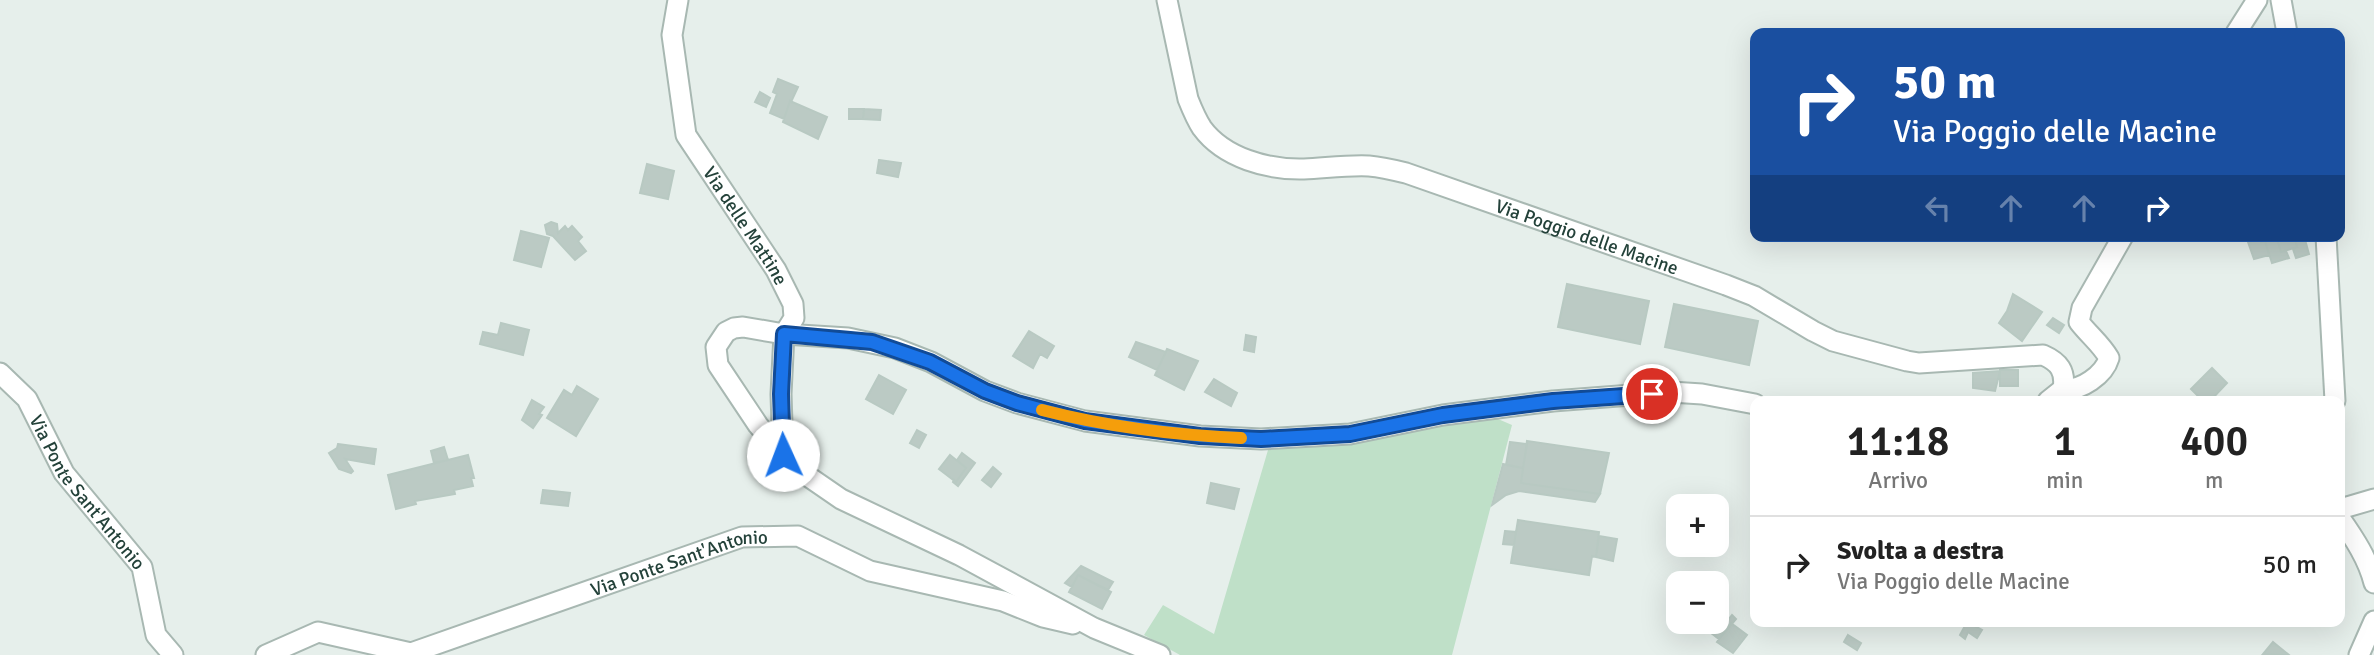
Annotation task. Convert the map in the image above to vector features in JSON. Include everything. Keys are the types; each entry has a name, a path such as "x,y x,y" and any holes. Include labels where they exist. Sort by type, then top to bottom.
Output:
{"street":[{"name":"Via delle Mattine","path":"678,0 672,35 686,135 776,270 793,304 794,318 781,334 783,455"},
{"name":"Via Poggio delle Macine","path":"1167,0 1188,99 1194,114 1214,142 1229,152 1293,169 1370,166 1406,173 1726,285 1754,296 1813,331 1853,348 1919,363 2043,355 2064,372 2056,395"},
{"path":"2239,28 2257,0"},
{"path":"2281,0 2286,28"},
{"path":"2056,395 2073,390 2106,368 2109,358 2103,347 2089,336 2079,322 2082,308 2120,242"},
{"path":"2326,242 2335,396"},
{"path":"1160,655 1094,628 959,555 841,499 809,477 783,455 758,425 718,365 715,356 720,339 734,328 743,327 781,334 872,342 930,362 985,391 1017,403 1085,421 1200,436 1261,439 1350,434 1443,415 1541,402 1671,392 1702,394 1750,403"},
{"name":"Via Ponte Sant'Antonio","path":"0,373 27,399 64,473 142,567 156,635 173,655"},
{"path":"2345,508 2374,499"},
{"path":"2345,525 2357,543 2374,583"},
{"name":"Via Ponte Sant'Antonio","path":"266,655 318,632 411,653 742,537 798,536 870,571 1003,601 1043,617 1094,628"},
{"path":"2359,655 2374,621"}],"green space":[{"path":"1491,416 1512,425 1452,655 1180,655 1144,635 1163,605 1214,634 1268,450"}],"building":[{"path":"778,79 798,87 784,119 770,113 777,94 773,92"},
{"path":"760,92 770,98 766,107 755,102"},
{"path":"790,101 827,117 818,139 783,122"},
{"path":"849,109 864,109 863,119 849,119"},
{"path":"864,109 881,110 880,120 863,119"},
{"path":"879,160 901,163 898,177 877,173"},
{"path":"647,164 674,171 668,199 640,193"},
{"path":"551,222 557,224 558,233 565,226 568,230 572,226 582,237 578,241 586,251 575,260 553,236 547,234 545,225"},
{"path":"521,231 549,238 541,267 514,260"},
{"path":"2248,242 2265,242 2269,255 2254,259"},
{"path":"2265,242 2278,242 2281,252 2286,251 2289,258 2272,263"},
{"path":"2278,242 2296,242 2297,247 2281,252"},
{"path":"2296,242 2306,242 2309,254 2296,258 2293,249 2297,247"},
{"path":"1567,284 1649,301 1640,344 1558,327"},
{"path":"2013,294 2042,312 2022,341 1999,323"},
{"path":"1674,304 1758,321 1749,365 1665,347"},
{"path":"2053,318 2064,325 2059,333 2047,325"},
{"path":"501,323 529,330 523,355 480,344 483,332 498,335"},
{"path":"1029,331 1054,346 1047,358 1040,354 1033,368 1013,356"},
{"path":"1246,335 1256,337 1254,352 1244,350"},
{"path":"1136,342 1166,352 1157,370 1129,357"},
{"path":"1167,349 1198,361 1184,390 1155,375"},
{"path":"2212,368 2227,383 2215,396 2198,396 2191,389"},
{"path":"2000,370 2018,370 2018,386 2000,386"},
{"path":"2000,371 1995,391 1973,388 1973,373"},
{"path":"879,375 906,390 893,414 866,399"},
{"path":"1214,379 1237,393 1231,406 1205,392"},
{"path":"577,386 598,399 576,436 547,418 564,390 572,395"},
{"path":"532,400 544,407 533,428 522,420"},
{"path":"917,430 926,435 919,448 910,443"},
{"path":"1527,441 1609,453 1600,494 1521,483"},
{"path":"1510,442 1527,444 1523,468 1506,465"},
{"path":"338,444 376,449 374,464 345,459 353,471 351,473 339,469 329,453 337,448"},
{"path":"444,447 448,460 434,463 431,451"},
{"path":"962,453 975,463 958,486 953,482 956,482 966,468 957,460"},
{"path":"468,455 474,478 471,478 473,486 454,490 455,494 415,501 416,504 396,509 388,475"},
{"path":"950,455 966,468 956,482 939,469"},
{"path":"1503,464 1523,468 1521,483 1600,494 1595,502 1519,491 1506,495 1492,505"},
{"path":"993,467 1001,474 991,487 982,480"},
{"path":"1211,483 1239,489 1234,509 1207,503"},
{"path":"543,490 570,493 568,506 541,503"},
{"path":"1518,520 1599,532 1596,557 1592,556 1589,575 1511,563"},
{"path":"1505,531 1516,532 1514,545 1503,544"},
{"path":"1599,536 1617,539 1613,561 1596,557"},
{"path":"1081,566 1113,582 1108,590 1078,575 1072,587 1065,583"},
{"path":"1078,575 1111,592 1102,609 1069,592"},
{"path":"1732,615 1736,619 1729,627"},
{"path":"1731,623 1747,635 1733,653 1717,642 1723,634 1729,634"},
{"path":"1964,627 1982,630 1977,638 1968,632 1965,639 1960,635"},
{"path":"1848,635 1861,643 1857,650 1844,642"},
{"path":"2273,642 2289,655 2263,654"}],"slow traffic":[{"path":"1042,410 1085,421 1142,430 1241,438"}],"route":[{"path":"783,455 781,394 784,334 872,342 930,362 985,391 1017,403 1085,421 1200,436 1261,439 1350,434 1443,415 1553,401 1652,394"}]}
